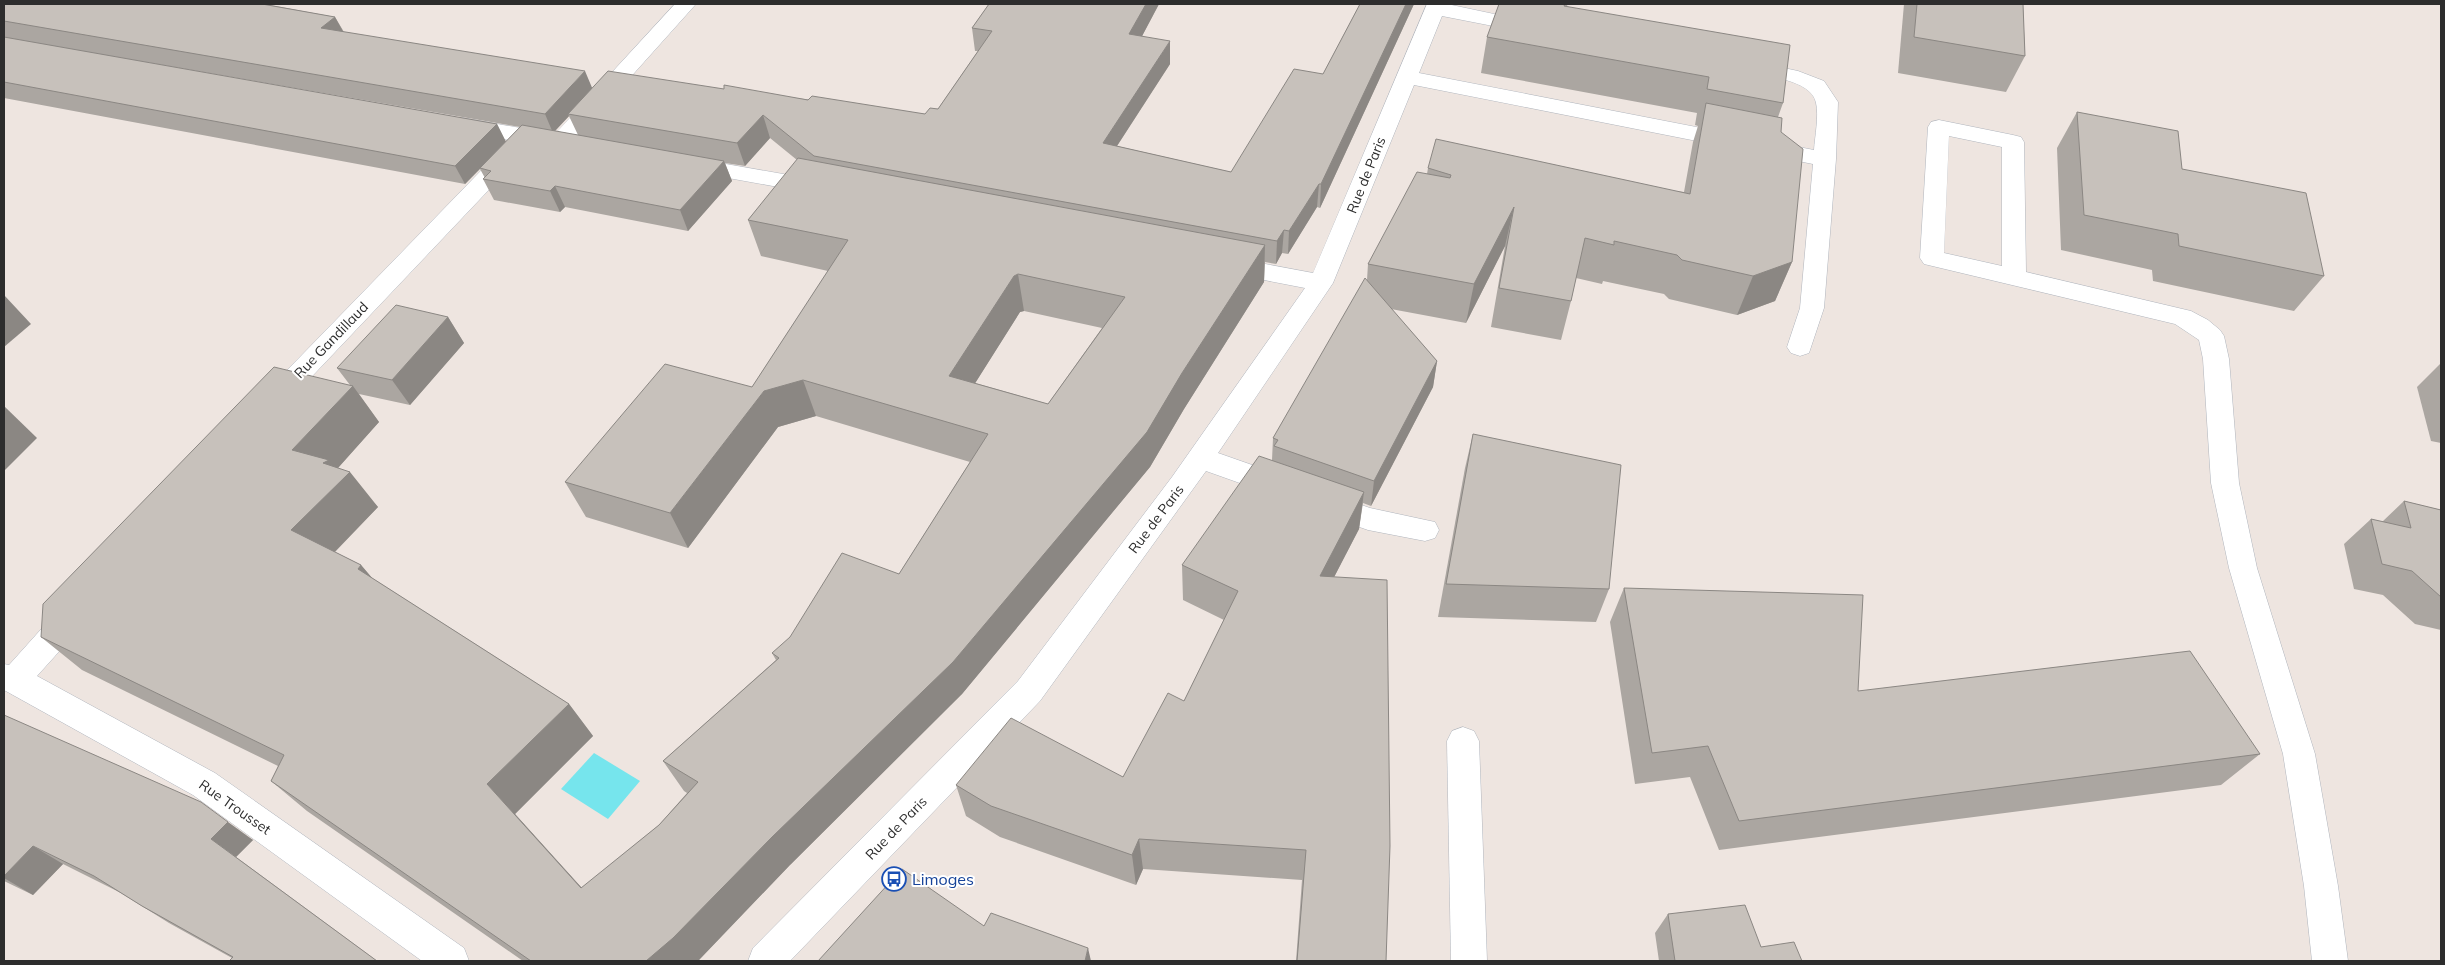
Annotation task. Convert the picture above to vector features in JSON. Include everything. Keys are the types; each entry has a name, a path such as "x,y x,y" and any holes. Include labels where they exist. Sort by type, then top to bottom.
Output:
{"street":[{"path":"560,142 686,4"},
{"path":"1436,6 1551,31"},
{"name":"Rue de Paris","path":"766,961 1029,691 1201,458 1321,283 1436,6"},
{"path":"1734,64 1791,75 1817,85 1827,102 1825,159 1812,308 1800,347"},
{"path":"1406,77 1825,159"},
{"path":"439,120 588,147"},
{"path":"2014,276 2013,142 1939,127 1932,258 2182,317 2200,326 2211,336 2216,359 2225,483 2243,568 2299,754 2321,886 2330,961"},
{"name":"Rue Gandillaud","path":"254,420 527,136"},
{"path":"674,162 836,191"},
{"path":"1205,260 1321,283"},
{"path":"1201,458 1368,519 1425,530"},
{"path":"9,678 87,599"},
{"name":"Rue Trousset","path":"9,678 204,784 451,961"},
{"path":"1463,742 1469,961"}],"water":[{"path":"594,753 640,781 608,819 561,789"}],"building":[{"path":"4,4 262,4 335,17 321,28 585,71 545,114 4,21"},
{"path":"989,4 1146,4 1129,34 1170,41 1103,143 1231,172 1294,69 1323,74 1360,4 1406,4 1321,184 1319,184 1289,231 1284,230 1277,241 814,156 763,115 737,143 568,114 608,71 724,89 724,85 808,100 812,96 925,114 930,108 938,109 992,31 972,28"},
{"path":"1499,4 1565,4 1564,6 1790,45 1783,103 1707,89 1709,77 1487,37"},
{"path":"1917,4 2023,4 2025,56 1914,37"},
{"path":"4,37 497,124 455,166 4,82"},
{"path":"1706,103 1782,118 1781,132 1803,149 1792,262 1753,276 1682,260 1677,255 1614,241 1614,245 1585,238 1571,301 1499,288 1514,207 1474,284 1368,264 1417,172 1450,178 1451,175 1428,168 1436,139 1690,194"},
{"path":"2077,112 2178,131 2182,169 2306,193 2324,276 2179,246 2178,234 2084,215"},
{"path":"522,125 724,161 680,210 555,186 550,191 483,179 491,171 480,168"},
{"path":"798,158 1265,245 1182,373 1147,432 953,662 772,837 673,938 646,961 531,961 271,781 284,755 41,637 43,604 274,367 353,386 292,450 329,460 323,463 350,472 291,530 361,565 358,569 569,704 487,784 581,888 659,825 698,782 663,761 779,658 772,653 790,637 842,553 899,574 988,434 803,380 764,391 670,513 565,482 665,364 752,387 848,240 748,220","holes":["1018,274 1125,297 1048,404 949,376 1014,276"]},
{"path":"1365,278 1437,361 1374,481 1274,446 1278,440 1273,438"},
{"path":"396,305 448,317 392,380 337,368"},
{"path":"1473,434 1621,465 1609,589 1446,584"},
{"path":"1259,456 1364,492 1320,576 1387,580 1390,846 1386,961 1297,961 1306,850 1139,839 1132,855 991,806 956,785 1011,718 1123,777 1168,693 1184,701 1238,591 1182,565"},
{"path":"2404,501 2441,510 2441,597 2412,571 2382,564 2371,519 2411,528"},
{"path":"1624,588 1863,595 1858,691 2190,651 2260,754 1739,821 1708,746 1652,753"},
{"path":"4,715 201,802 228,822 211,839 377,961 229,961 233,957 142,906 94,876 33,846 4,876"},
{"path":"902,869 984,926 991,913 1088,948 1085,961 818,961"},
{"path":"1745,905 1761,947 1794,942 1802,961 1675,961 1668,914"}],"place":[{"name":"Limoges","path":"894,879"}]}
